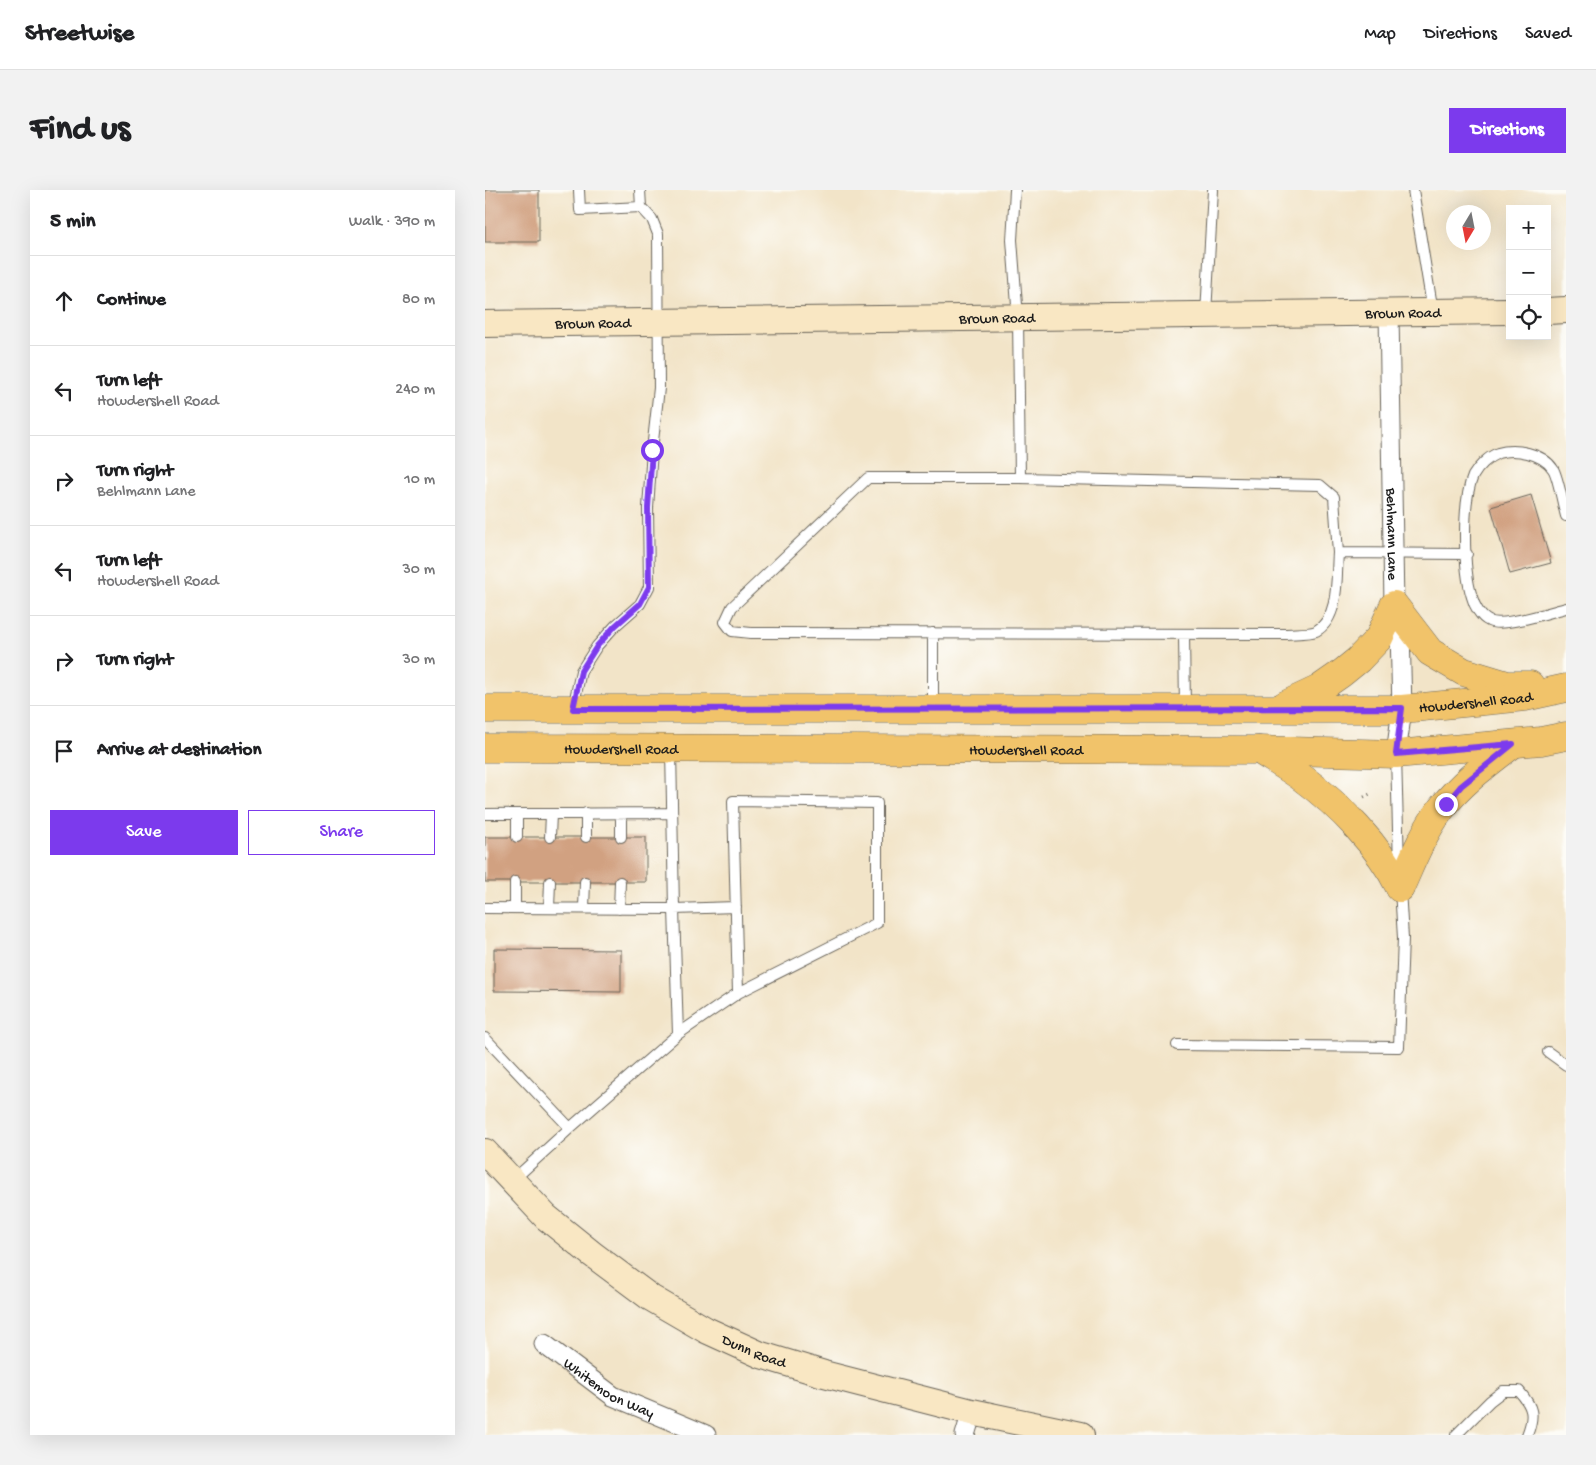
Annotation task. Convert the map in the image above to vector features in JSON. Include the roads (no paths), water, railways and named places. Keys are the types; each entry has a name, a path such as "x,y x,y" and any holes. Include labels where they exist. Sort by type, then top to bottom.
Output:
{"main road":[{"path":"1274,709 1319,690 1342,673 1379,638 1394,605 1430,652 1465,672 1507,685 1566,687"},
{"name":"Howdershell Road","path":"485,709 1402,708 1525,697 1566,687"},
{"name":"Howdershell Road","path":"485,748 1259,750 1396,754 1513,744 1566,736"},
{"path":"1400,888 1421,841 1441,809 1461,786 1513,744"},
{"path":"1259,750 1300,776 1343,813 1391,870 1400,888"}],"street":[{"path":"1551,311 1566,310"},
{"name":"Brown Road","path":"485,324 1506,311"},
{"name":"Behlmann Lane","path":"1389,314 1394,605 1400,631 1402,708 1396,754"},
{"name":"Dunn Road","path":"485,1152 546,1217 651,1298 706,1330 761,1355 825,1374 969,1423 1081,1435"},
{"name":"Whitemoon Way","path":"545,1344 613,1396 706,1435"}],"lane":[{"path":"579,190 580,210 641,207"},
{"path":"573,709 581,671 597,646 615,626 640,604 649,587 648,508 659,388 658,234 652,219 641,207 640,190"},
{"path":"1015,190 1012,240 1018,318 1020,478"},
{"path":"1206,315 1213,190"},
{"path":"1413,190 1433,312"},
{"path":"1566,516 1554,470 1547,461 1532,454 1517,452 1498,453 1485,461 1473,476 1467,499 1467,572 1472,597 1481,616 1489,622 1502,624 1566,608"},
{"path":"868,478 1020,478 1320,485 1334,497 1338,553 1335,600 1330,617 1315,631 1285,634 751,633 732,631 725,622 732,607 868,478"},
{"path":"1338,553 1467,554"},
{"path":"933,633 933,709"},
{"path":"1184,634 1185,709"},
{"path":"671,749 678,1034"},
{"path":"1177,1045 1399,1047 1403,938 1396,754"},
{"path":"512,1181 678,1034 738,993 877,923 877,803 733,801 738,993"},
{"path":"485,814 672,813"},
{"path":"517,814 517,837"},
{"path":"550,837 551,814"},
{"path":"586,814 586,837"},
{"path":"621,814 621,837"},
{"path":"515,882 515,908"},
{"path":"549,882 549,908"},
{"path":"584,908 585,882"},
{"path":"619,909 620,882"},
{"path":"485,908 674,909 736,907"},
{"path":"485,1038 570,1128"},
{"path":"1547,1052 1566,1065"},
{"path":"1457,1435 1490,1401 1503,1391 1519,1391 1529,1402 1533,1416 1527,1435"}]}
